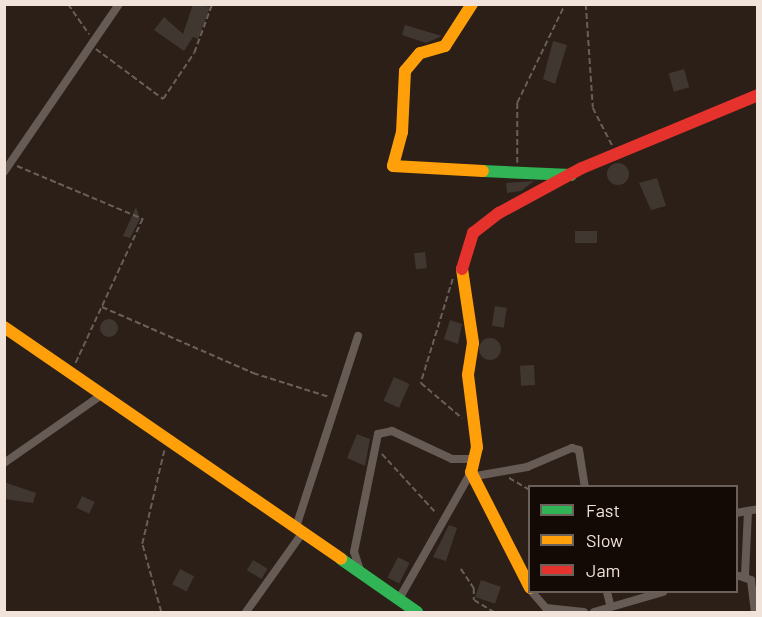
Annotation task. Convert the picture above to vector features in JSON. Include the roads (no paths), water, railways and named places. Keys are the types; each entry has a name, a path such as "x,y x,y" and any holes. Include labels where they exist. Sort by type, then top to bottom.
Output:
{"street":[{"path":"4,172 92,48 119,4"},
{"path":"472,4 445,46 420,53 405,71 402,136 392,163 414,170 571,175"},
{"path":"528,584 474,469 475,426 468,375 472,327 462,273 465,248 473,233 499,213 571,175 758,95"},
{"path":"4,327 107,393 417,612"},
{"path":"246,612 300,530 339,406 358,336"},
{"path":"4,463 89,399 107,393"},
{"path":"360,570 355,544 377,451 378,434 386,430 474,469 505,473 572,448 579,450 585,485"},
{"path":"399,599 474,469"},
{"path":"738,513 753,510 741,575 751,580 756,612"},
{"path":"534,593 546,608 584,612"},
{"path":"607,593 610,604"},
{"path":"594,612 610,604 655,593"}]}
